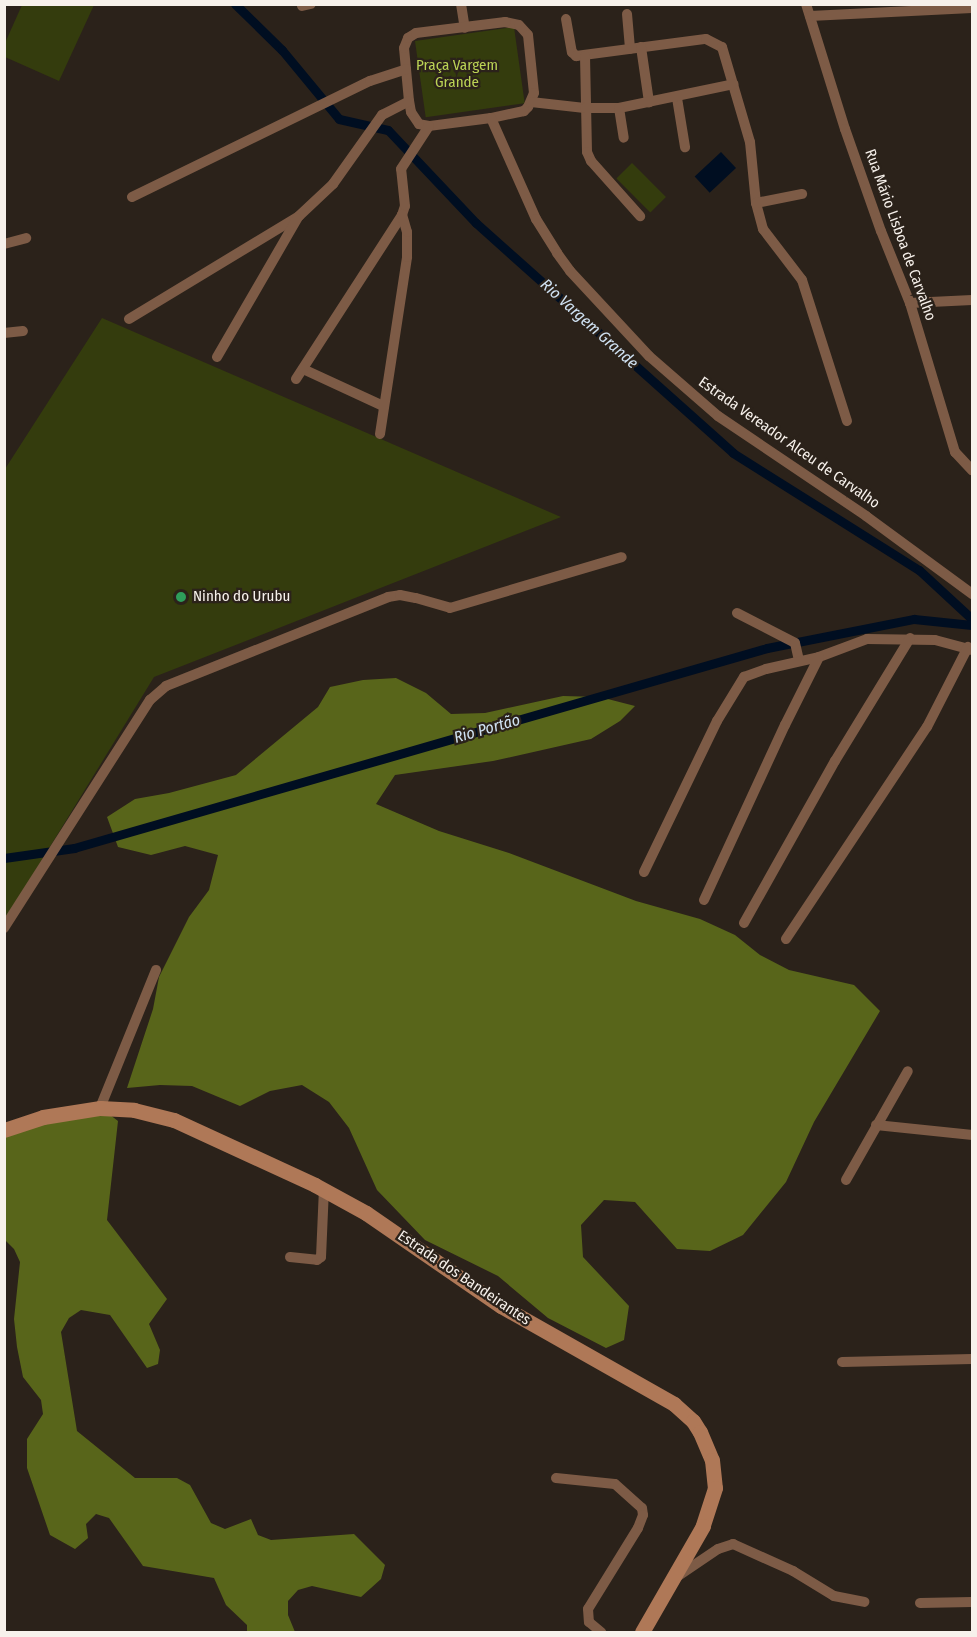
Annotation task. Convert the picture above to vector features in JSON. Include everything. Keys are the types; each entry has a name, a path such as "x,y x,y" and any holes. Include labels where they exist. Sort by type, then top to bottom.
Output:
{"main road":[{"name":"Estrada dos Bandeirantes","path":"4,1130 43,1117 100,1108 134,1110 174,1120 324,1189 382,1223 501,1306 674,1404 693,1421 712,1460 715,1488 703,1526 642,1632"}],"street":[{"path":"461,4 465,28"},
{"name":"Rua Mário Lisboa de Carvalho","path":"806,4 845,129 881,231 910,303 955,452 972,470"},
{"path":"810,16 972,8"},
{"path":"627,15 649,102"},
{"path":"566,19 572,52 576,56 706,39 722,47 750,142 756,204 763,229 802,280 847,421"},
{"path":"505,22 519,25 525,30 531,46 534,93 531,102 524,111 429,126 415,119 409,100 405,42 412,35 465,28 505,22"},
{"path":"585,56 585,142 591,161 640,216"},
{"path":"132,197 344,93 370,81 406,69"},
{"path":"531,102 585,108 620,108 677,98 734,84"},
{"path":"677,98 685,147"},
{"path":"129,319 299,216 333,184 382,115 409,100"},
{"path":"620,108 624,138"},
{"name":"Estrada Vereador Alceu de Carvalho","path":"490,118 536,219 557,253 649,356 718,416 867,516 972,594"},
{"path":"296,379 402,215 405,197 400,174 403,164 429,126"},
{"path":"756,204 802,194"},
{"path":"380,434 406,257 407,232 402,215"},
{"path":"217,357 299,216"},
{"path":"4,244 26,238"},
{"path":"910,303 972,300"},
{"path":"4,333 23,331"},
{"path":"303,369 383,406"},
{"path":"4,928 150,700 158,692 183,678 388,597 400,595 450,608 622,557"},
{"path":"737,613 791,640 799,655"},
{"path":"744,923 829,772 910,638"},
{"path":"644,872 717,721 739,682 751,673 799,655 822,655 867,639 910,638 945,641 970,649 927,727 786,939"},
{"path":"704,900 785,725 822,655"},
{"path":"100,1108 156,970"},
{"path":"846,1180 908,1071"},
{"path":"876,1125 972,1136"},
{"path":"290,1257 317,1260 321,1254 324,1189"},
{"path":"842,1362 972,1359"},
{"path":"556,1478 615,1484 642,1508 643,1515 638,1528 588,1609 589,1622 601,1632"},
{"path":"675,1578 718,1549 733,1544 793,1571 834,1596 864,1602"},
{"path":"920,1604 972,1602"}],"green space":[{"path":"22,5 94,5 59,81 5,57 5,43"},
{"name":"Praça Vargem Grande","path":"514,27 525,103 426,117 415,41"},
{"path":"632,163 666,197 650,212 616,179"},
{"name":"Ninho do Urubu","path":"102,318 561,517 154,677 5,920 5,469"},
{"path":"396,678 426,693 451,714 485,713 563,696 600,697 635,706 620,721 591,739 493,761 395,775 376,804 439,831 509,853 636,901 700,919 735,935 760,955 789,970 854,985 880,1011 814,1122 786,1182 743,1235 710,1251 677,1249 635,1202 604,1200 581,1225 583,1257 629,1306 624,1340 606,1348 548,1318 498,1276 425,1240 377,1190 349,1128 329,1102 302,1085 270,1091 240,1106 192,1086 160,1085 127,1088 153,1009 159,977 189,917 209,890 218,855 185,846 151,855 118,847 107,817 135,799 169,793 236,775 318,707 330,687 363,680"},
{"path":"105,1111 118,1121 107,1220 167,1299 149,1324 160,1350 158,1364 147,1368 110,1315 81,1310 69,1318 61,1332 77,1431 135,1478 177,1478 190,1485 211,1523 225,1529 251,1519 258,1535 271,1540 354,1534 385,1565 381,1579 361,1597 312,1586 298,1590 288,1601 288,1615 295,1632 247,1632 247,1625 226,1605 214,1578 143,1566 109,1518 96,1514 86,1524 88,1538 75,1549 50,1535 27,1468 27,1439 43,1414 41,1400 23,1377 17,1347 14,1319 20,1262 14,1249 5,1240 4,1132"}],"water":[{"path":"721,152 736,168 710,193 695,177"}],"waterway":[{"name":"Rio Vargem Grande","path":"235,4 282,50 339,119 388,130 476,223 733,453 919,570 972,619"},
{"name":"Rio Portão","path":"4,858 74,848 767,648 914,619 972,625"}],"place":[{"name":"Ninho do Urubu","path":"181,597"}]}
